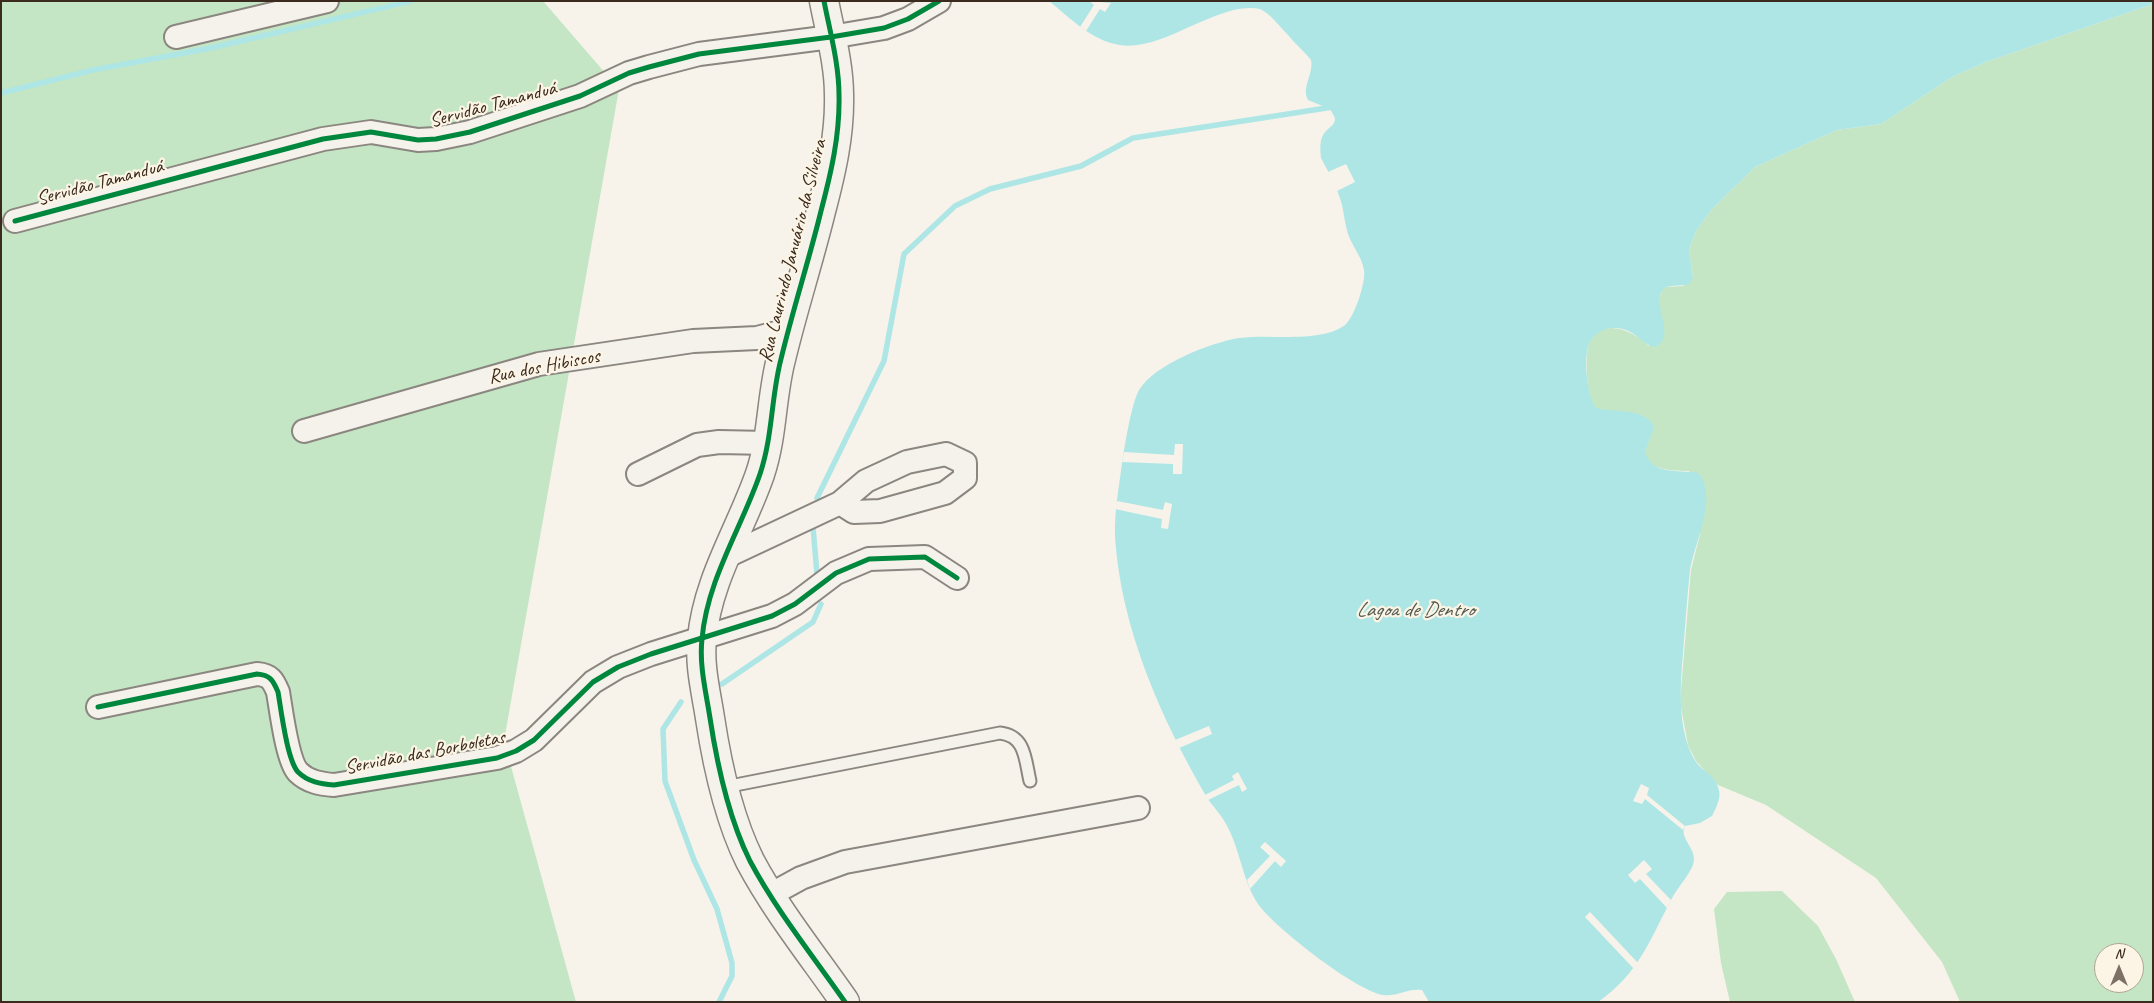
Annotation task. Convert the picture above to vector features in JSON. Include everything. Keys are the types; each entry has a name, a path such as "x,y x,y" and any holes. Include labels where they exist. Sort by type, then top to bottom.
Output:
{"main road":[{"name":"Rua Laurindo Januário da Silveira","path":"824,1 838,70 839,95 836,146 820,216 788,330 776,384 773,418 768,443 754,490 725,557 707,609 702,639 705,688 712,732 725,788 737,828 750,860 770,895 845,1002"}],"street":[{"path":"176,37 327,1"},
{"name":"Servidão Tamanduá","path":"15,221 323,139 371,132 418,140 436,139 470,132 580,96 628,73 699,54 831,37 884,28 908,19 939,1"},
{"name":"Rua dos Hibiscos","path":"304,431 539,364 693,341 757,338 788,330"},
{"path":"638,474 697,445 719,442 768,443"},
{"path":"725,557 840,503 866,481 907,462 946,454 965,463 965,478 945,493 880,511 854,512 840,503"},
{"name":"Servidão das Borboletas","path":"98,707 257,674 267,675 274,681 278,692 291,759 297,771 309,780 321,784 334,785 497,758 516,751 549,728 593,682 618,666 772,616 795,604 836,573 870,559 925,557 956,578"},
{"path":"770,895 801,878 845,862 1138,808"}],"lane":[{"path":"725,788 1000,733 1011,734 1020,742 1030,781"}],"green space":[{"path":"1,1 543,1 619,89 504,741 576,1002 1,1002"},
{"path":"2153,4 2153,1002 1960,1002 1942,962 1876,878 1766,805 1718,785 1696,761 1688,745 1680,702 1691,570 1700,534 1689,471 1663,469 1649,462 1646,456 1646,448 1650,438 1606,411 1596,408 1590,396 1587,376 1587,355 1590,341 1596,333 1603,329 1611,328 1628,332 1649,346 1662,290 1667,287 1683,286 1693,278 1689,249 1696,231 1712,209 1755,167 1837,130 1881,124 1952,77 1986,62"},
{"path":"1782,891 1818,926 1836,959 1855,1002 1730,1002 1721,963 1714,909 1727,892"}],"water":[{"name":"Lagoa de Dentro","path":"1049,1 2153,1 2153,4 1986,62 1952,77 1881,124 1837,130 1755,167 1712,209 1696,231 1689,249 1693,278 1690,284 1667,287 1661,292 1659,299 1664,335 1661,342 1654,347 1620,328 1600,331 1591,340 1588,346 1586,364 1590,394 1596,408 1630,412 1645,417 1654,428 1645,451 1648,459 1659,468 1666,470 1698,473 1704,483 1706,507 1690,571 1681,681 1681,709 1690,750 1696,762 1717,783 1719,794 1712,816 1700,823 1685,826 1684,835 1693,854 1693,865 1673,896 1649,943 1623,980 1598,1002 1429,1002 1422,990 1407,991 1393,995 1383,995 1370,991 1337,971 1301,945 1271,919 1250,890 1231,834 1189,766 1146,672 1125,605 1115,537 1116,509 1133,405 1139,390 1157,372 1184,356 1239,338 1297,337 1331,332 1345,325 1353,313 1362,290 1364,270 1348,234 1338,193 1321,158 1320,144 1322,137 1333,124 1335,118 1330,109 1308,100 1306,90 1311,70 1311,60 1272,17 1260,9 1244,8 1227,12 1155,41 1137,45 1120,45 1110,43 1091,34"}],"pier":[{"path":"1089,1 1111,3 1105,12 1100,9 1086,31 1080,27 1094,5"},
{"path":"1346,164 1355,182 1337,191 1328,172"},
{"path":"1175,444 1183,444 1182,474 1173,474 1173,464 1122,462 1124,452 1174,455"},
{"path":"1117,501 1163,510 1165,502 1172,504 1168,529 1161,528 1162,519 1115,509"},
{"path":"1209,726 1212,734 1179,748 1175,740"},
{"path":"1238,772 1247,789 1242,792 1239,785 1208,800 1205,795 1234,780 1232,776"},
{"path":"1641,784 1649,788 1647,795 1685,826 1683,830 1645,799 1642,804 1633,801"},
{"path":"1265,842 1286,861 1281,867 1275,861 1250,889 1247,880 1270,856 1260,847"},
{"path":"1644,860 1652,869 1646,874 1671,900 1667,908 1640,879 1635,883 1628,875"},
{"path":"1590,912 1638,963 1634,969 1585,917"}],"waterway":[{"path":"1,93 93,70 211,48 411,1"},
{"path":"817,498 884,361 904,254 955,206 990,189 1081,166 1133,138 1333,107"},
{"path":"813,527 817,574"},
{"path":"722,684 813,622 821,604"},
{"path":"681,702 663,729 665,781 694,860 717,909 732,963 732,976 719,1002"}],"cycle path":[{"path":"824,1 839,83 838,125 834,154 781,359 764,459 760,474 711,596 705,617 701,659 720,772 730,809 743,845 771,897 845,1002"},
{"path":"15,221 323,139 371,132 418,140 436,139 470,132 580,96 629,73 649,67 699,54 831,37 884,28 908,19 939,1"},
{"path":"98,707 257,674 265,676 273,681 278,692 288,746 294,766 298,772 310,780 334,785 497,758 516,751 534,740 593,682 618,667 651,654 772,616 795,604 836,573 869,559 925,557 957,578"}]}
